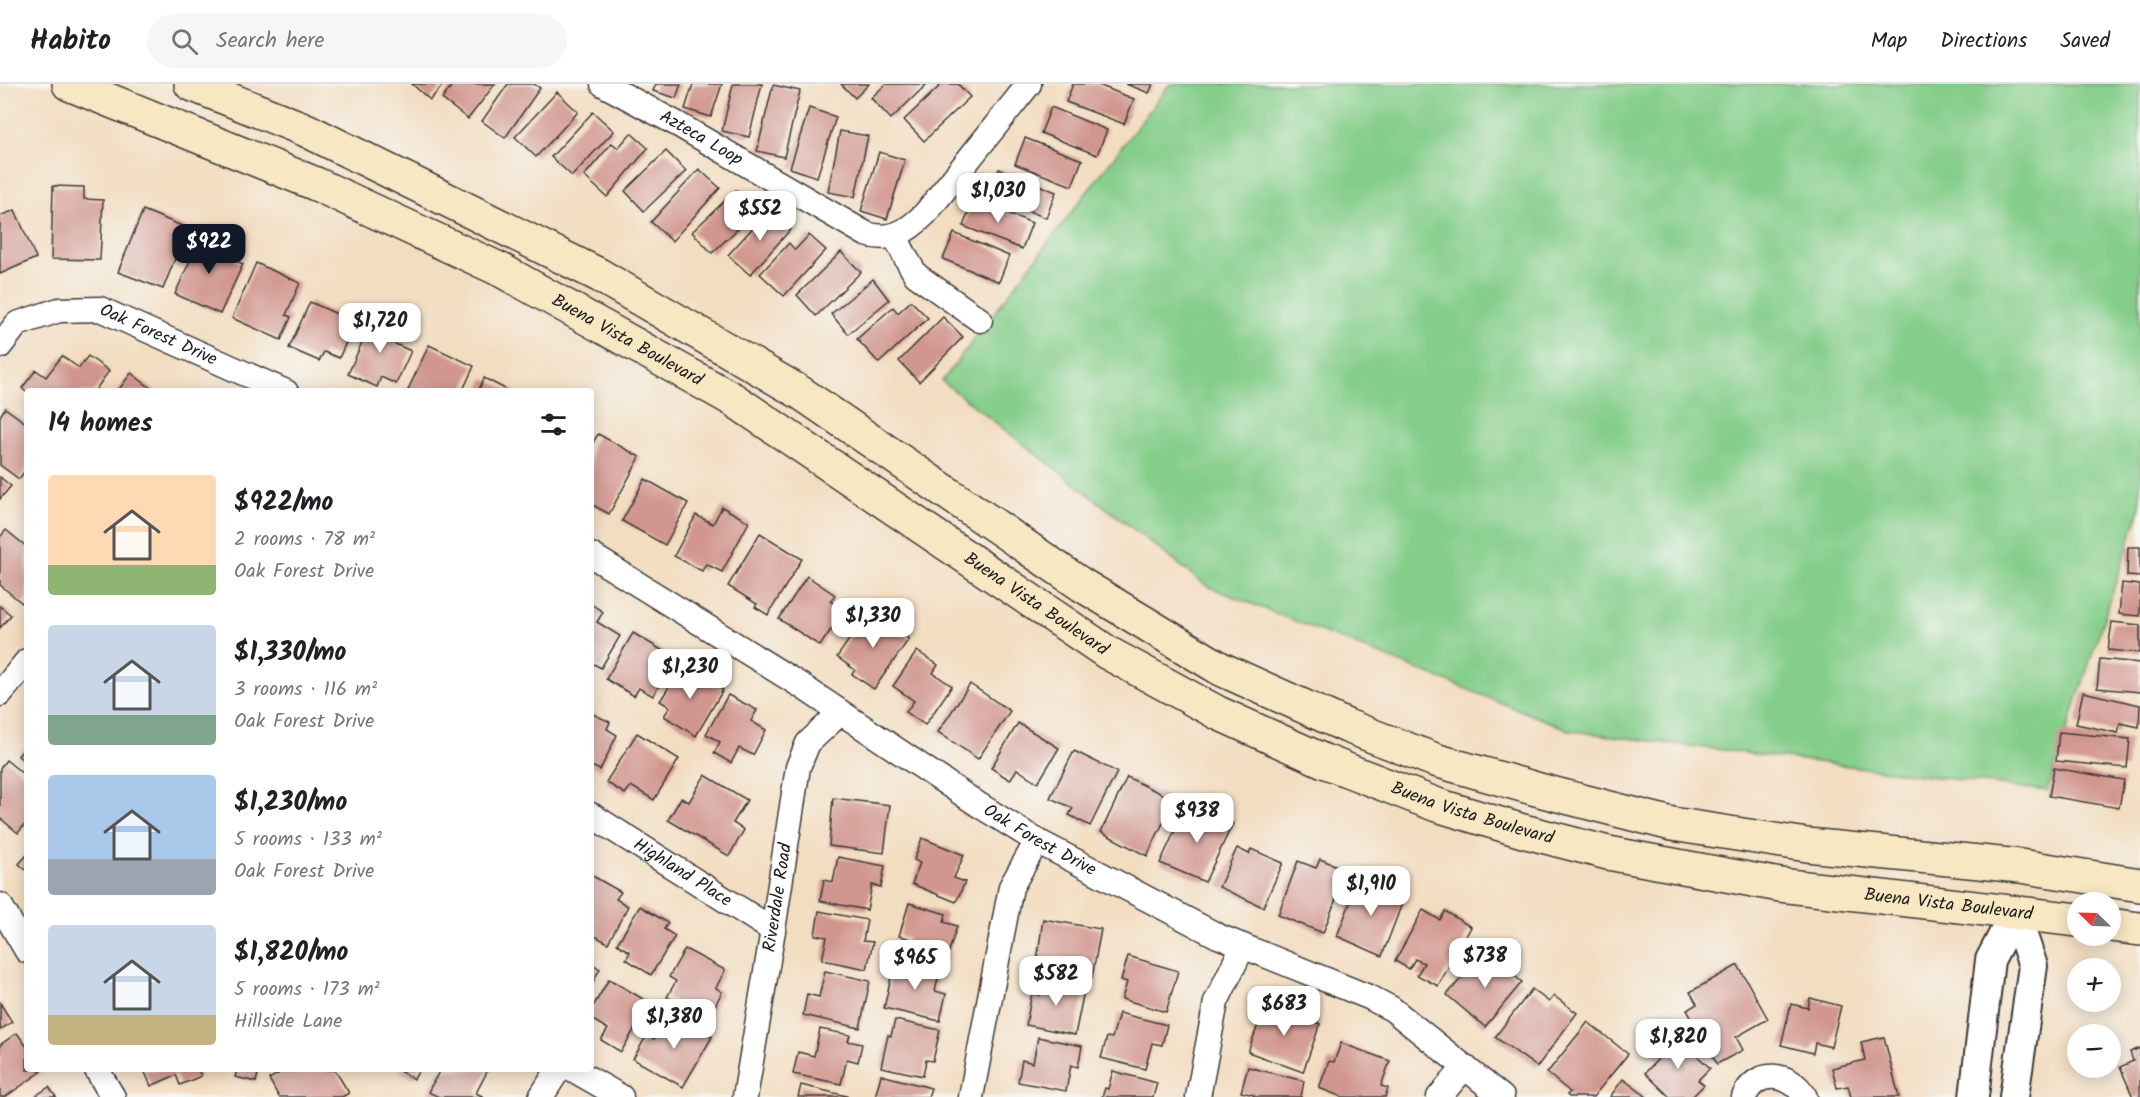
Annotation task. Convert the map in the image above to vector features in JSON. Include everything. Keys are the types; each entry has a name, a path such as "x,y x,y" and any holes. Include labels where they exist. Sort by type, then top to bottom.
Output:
{"main road":[{"name":"Buena Vista Boulevard","path":"69,84 316,184 501,270 734,400 1108,653 1218,713 1324,761 1437,805 1608,854 1780,885 2067,919"},
{"path":"191,84 306,130 599,275 801,393 1082,585 1201,657 1221,669 1347,726 1435,760 1672,824 1807,845 2020,866 2140,885"},
{"path":"2015,912 2020,866"},
{"path":"2121,926 2140,929"}],"street":[{"name":"Azteca Loop","path":"603,84 679,125 866,234 878,238 895,236"},
{"path":"980,320 916,274 895,236 913,226 925,214 1022,86"},
{"name":"Oak Forest Drive","path":"0,346 17,324 59,310 100,309 248,384 266,388"},
{"name":"Oak Forest Drive","path":"594,557 800,685 1037,841 1218,936 1371,998 1392,1009 1502,1097"},
{"path":"0,694 24,665"},
{"name":"Riverdale Road","path":"745,1097 798,767 808,743 840,713"},
{"name":"Highland Place","path":"594,816 773,930"},
{"path":"971,1097 1011,887 1037,841"},
{"path":"0,905 24,946"},
{"path":"1974,1097 1990,960 2015,912"},
{"path":"2014,1097 2033,966 2015,912"},
{"path":"1198,1097 1216,1002 1243,946"},
{"path":"1439,1097 1465,1067"},
{"path":"98,1072 113,1097"},
{"path":"541,1097 557,1072"},
{"path":"577,1072 621,1097"},
{"path":"1744,1097 1754,1084 1773,1076 1793,1082 1801,1089 1805,1097"}],"green space":[{"path":"1170,84 2140,84 2140,509 2047,791 1572,731 1207,586 942,381"}],"building":[{"path":"412,84 444,84 430,100"},
{"path":"453,84 495,84 468,119 442,99"},
{"path":"508,84 534,84 540,88 505,138 482,121"},
{"path":"656,84 681,84 676,98 653,91"},
{"path":"693,84 722,84 711,117 685,109"},
{"path":"733,84 762,84 749,137 722,131"},
{"path":"841,84 869,84 855,98"},
{"path":"886,84 927,84 891,119 871,98"},
{"path":"942,84 958,84 970,97 924,141 904,120"},
{"path":"1073,84 1096,84 1134,99 1124,124 1066,102"},
{"path":"1126,84 1153,84 1149,93"},
{"path":"773,85 800,91 784,157 757,151"},
{"path":"557,92 578,112 536,157 515,137"},
{"path":"1051,107 1107,130 1097,155 1041,133"},
{"path":"809,108 836,117 817,177 790,168"},
{"path":"593,112 614,131 572,176 551,157"},
{"path":"840,131 868,136 855,197 828,192"},
{"path":"631,133 648,148 607,197 584,176 612,143 618,148"},
{"path":"1025,138 1082,160 1072,186 1015,164"},
{"path":"666,151 686,171 644,211 625,191"},
{"path":"879,152 905,160 887,219 861,211"},
{"path":"699,169 720,188 672,241 651,222"},
{"path":"999,169 1056,192 1046,218 988,194"},
{"path":"53,186 84,187 84,199 103,200 100,260 51,259"},
{"path":"736,190 757,211 712,253 692,232"},
{"path":"974,199 1032,223 1022,249 963,226"},
{"path":"770,209 791,229 750,275 728,255"},
{"path":"15,210 36,258 0,274 0,216"},
{"path":"143,210 187,228 163,289 118,272"},
{"path":"954,233 1009,256 999,282 943,259"},
{"path":"202,234 229,246 224,255 243,264 220,314 175,294"},
{"path":"809,235 826,250 784,296 760,274 789,243 795,250"},
{"path":"841,252 861,272 816,316 797,295"},
{"path":"256,263 300,283 286,315 291,317 281,340 232,318"},
{"path":"873,279 889,300 848,334 831,314"},
{"path":"911,301 928,318 879,363 857,339 893,307 898,313"},
{"path":"310,302 355,322 339,358 324,352 319,361 289,348"},
{"path":"375,313 401,325 393,343 411,351 396,384 381,377 377,387 348,374"},
{"path":"943,317 963,337 919,382 899,361"},
{"path":"429,345 474,366 464,388 409,388"},
{"path":"62,356 79,368 88,356 109,371 97,388 24,388 24,390 22,388 36,370 46,377"},
{"path":"131,373 151,388 120,388"},
{"path":"484,378 503,388 480,388"},
{"path":"5,408 24,422 24,472 19,479 0,465 0,416"},
{"path":"598,434 640,457 609,514 594,506 594,441"},
{"path":"0,477 11,486 0,499"},
{"path":"645,479 688,503 665,545 622,521"},
{"path":"722,507 749,522 722,572 706,564 702,571 674,556 696,515 713,524"},
{"path":"6,530 24,545 24,601 22,603 0,585 0,537"},
{"path":"760,533 802,559 768,615 755,607 757,604 728,586"},
{"path":"2128,547 2140,547 2140,577 2127,576"},
{"path":"807,576 835,595 830,601 844,610 820,646 779,619"},
{"path":"2122,583 2140,585 2140,616 2119,614"},
{"path":"0,606 11,615 0,628"},
{"path":"594,606 603,612 597,622 620,636 601,668 594,664"},
{"path":"869,611 909,639 874,689 852,674 855,670 837,657"},
{"path":"2112,622 2140,625 2140,653 2108,650"},
{"path":"633,633 675,658 653,696 639,688 634,696 606,679"},
{"path":"917,651 938,665 933,673 952,686 925,725 906,712 914,701 893,686"},
{"path":"2100,659 2140,663 2140,692 2097,688"},
{"path":"683,665 723,690 696,736 664,716 670,707 660,701"},
{"path":"970,684 1010,711 978,759 938,732"},
{"path":"2083,692 2140,705 2139,727 2120,723 2118,733 2076,724"},
{"path":"728,695 757,710 751,721 766,730 753,755 739,748 731,763 714,753 720,742 706,734"},
{"path":"594,714 610,722 607,729 617,735 600,770 594,767"},
{"path":"1018,723 1059,748 1038,783 1017,769 1010,780 991,768"},
{"path":"2059,732 2130,739 2127,768 2056,761"},
{"path":"637,733 679,759 654,800 631,786 625,794 606,782"},
{"path":"24,749 24,761 18,756"},
{"path":"1074,751 1117,772 1090,826 1069,815 1073,808 1050,798"},
{"path":"6,760 24,775 24,826 18,833 0,818 0,768"},
{"path":"2054,768 2124,780 2119,808 2049,796"},
{"path":"705,775 747,800 733,823 744,830 729,856 668,820 681,798 689,802"},
{"path":"1127,777 1174,800 1147,856 1101,832"},
{"path":"833,798 890,805 884,853 829,846"},
{"path":"1203,808 1233,823 1205,882 1160,863 1185,809 1199,816"},
{"path":"922,838 964,855 954,878 965,882 956,902 912,884 920,863 914,860"},
{"path":"1237,848 1249,854 1251,849 1283,863 1263,907 1219,887"},
{"path":"838,857 885,866 881,887 872,885 867,910 820,901 824,880 833,882"},
{"path":"24,858 24,868 19,864"},
{"path":"1320,859 1347,870 1323,933 1278,915 1298,861 1316,868"},
{"path":"594,877 621,892 616,899 628,906 608,943 594,936"},
{"path":"1360,878 1405,896 1382,956 1337,936"},
{"path":"909,903 946,914 944,922 957,926 945,964 904,951 908,938 899,936"},
{"path":"640,906 668,923 664,929 675,936 651,975 626,959 630,952 617,944"},
{"path":"1423,910 1440,920 1445,911 1471,927 1438,986 1417,975 1424,963 1415,959 1409,969 1395,961"},
{"path":"819,911 867,920 863,941 873,942 867,969 822,960 827,937 815,935"},
{"path":"1043,919 1101,929 1092,978 1036,968"},
{"path":"685,949 725,970 716,988 722,992 708,1019 667,997 676,981 669,977"},
{"path":"1484,951 1522,982 1485,1027 1447,995"},
{"path":"1128,956 1178,971 1166,1012 1122,999 1127,982 1121,980"},
{"path":"895,960 940,971 935,991 946,994 940,1021 884,1008"},
{"path":"594,965 600,969 594,980"},
{"path":"1738,965 1768,1019 1736,1037 1743,1050 1717,1064 1687,1010 1697,1004 1690,992"},
{"path":"825,971 870,981 860,1028 803,1015 807,994 819,997"},
{"path":"1044,977 1085,986 1075,1035 1026,1025 1032,993 1040,995"},
{"path":"609,979 650,1003 621,1052 601,1040 608,1029 594,1021 594,1005"},
{"path":"1532,989 1549,1002 1554,996 1577,1013 1537,1067 1495,1037"},
{"path":"1810,998 1841,1006 1831,1047 1815,1043 1813,1053 1781,1045 1791,1004 1808,1008"},
{"path":"0,1003 12,1022 0,1030"},
{"path":"1262,1003 1320,1024 1303,1072 1248,1052 1259,1022 1255,1021"},
{"path":"669,1013 712,1037 683,1087 633,1059 647,1035 654,1039"},
{"path":"1119,1013 1167,1025 1162,1045 1152,1043 1145,1069 1101,1058 1107,1037 1112,1038"},
{"path":"895,1020 940,1030 933,1061 926,1060 923,1076 881,1067 888,1035 891,1036"},
{"path":"1588,1022 1628,1054 1593,1097 1569,1097 1567,1095 1570,1092 1547,1073"},
{"path":"820,1029 850,1035 848,1041 862,1044 858,1062 847,1059 841,1084 793,1074 798,1052 814,1056"},
{"path":"17,1033 24,1043 24,1072 41,1072 5,1097 0,1097 0,1045"},
{"path":"1674,1034 1710,1068 1698,1080 1704,1085 1692,1097 1670,1097 1645,1073 1658,1059 1654,1055"},
{"path":"1038,1037 1082,1046 1078,1067 1071,1065 1066,1091 1018,1082 1022,1060 1033,1063"},
{"path":"1884,1037 1899,1097 1851,1097 1848,1086 1837,1088 1832,1068 1865,1060 1861,1042"},
{"path":"1341,1043 1390,1061 1381,1086 1388,1088 1385,1097 1342,1097 1319,1088 1329,1061 1334,1062"},
{"path":"2140,1048 2140,1097 2133,1097 2121,1069 2121,1067 2133,1061 2130,1052"},
{"path":"1248,1067 1304,1081 1301,1097 1253,1097 1254,1095 1241,1092"},
{"path":"1113,1071 1157,1083 1153,1097 1102,1097 1105,1088 1108,1089"},
{"path":"145,1072 199,1072 201,1076 180,1085 176,1075 151,1086"},
{"path":"236,1072 258,1072 256,1082 235,1077"},
{"path":"281,1072 336,1072 349,1093 342,1097 279,1097 269,1079"},
{"path":"401,1072 418,1072 414,1079"},
{"path":"439,1072 487,1072 476,1093 484,1097 439,1097 428,1092"},
{"path":"881,1075 931,1088 928,1097 875,1097"},
{"path":"1623,1079 1647,1097 1610,1097"},
{"path":"801,1085 847,1096 847,1097 798,1097"},
{"path":"49,1087 56,1097 34,1097"}]}
